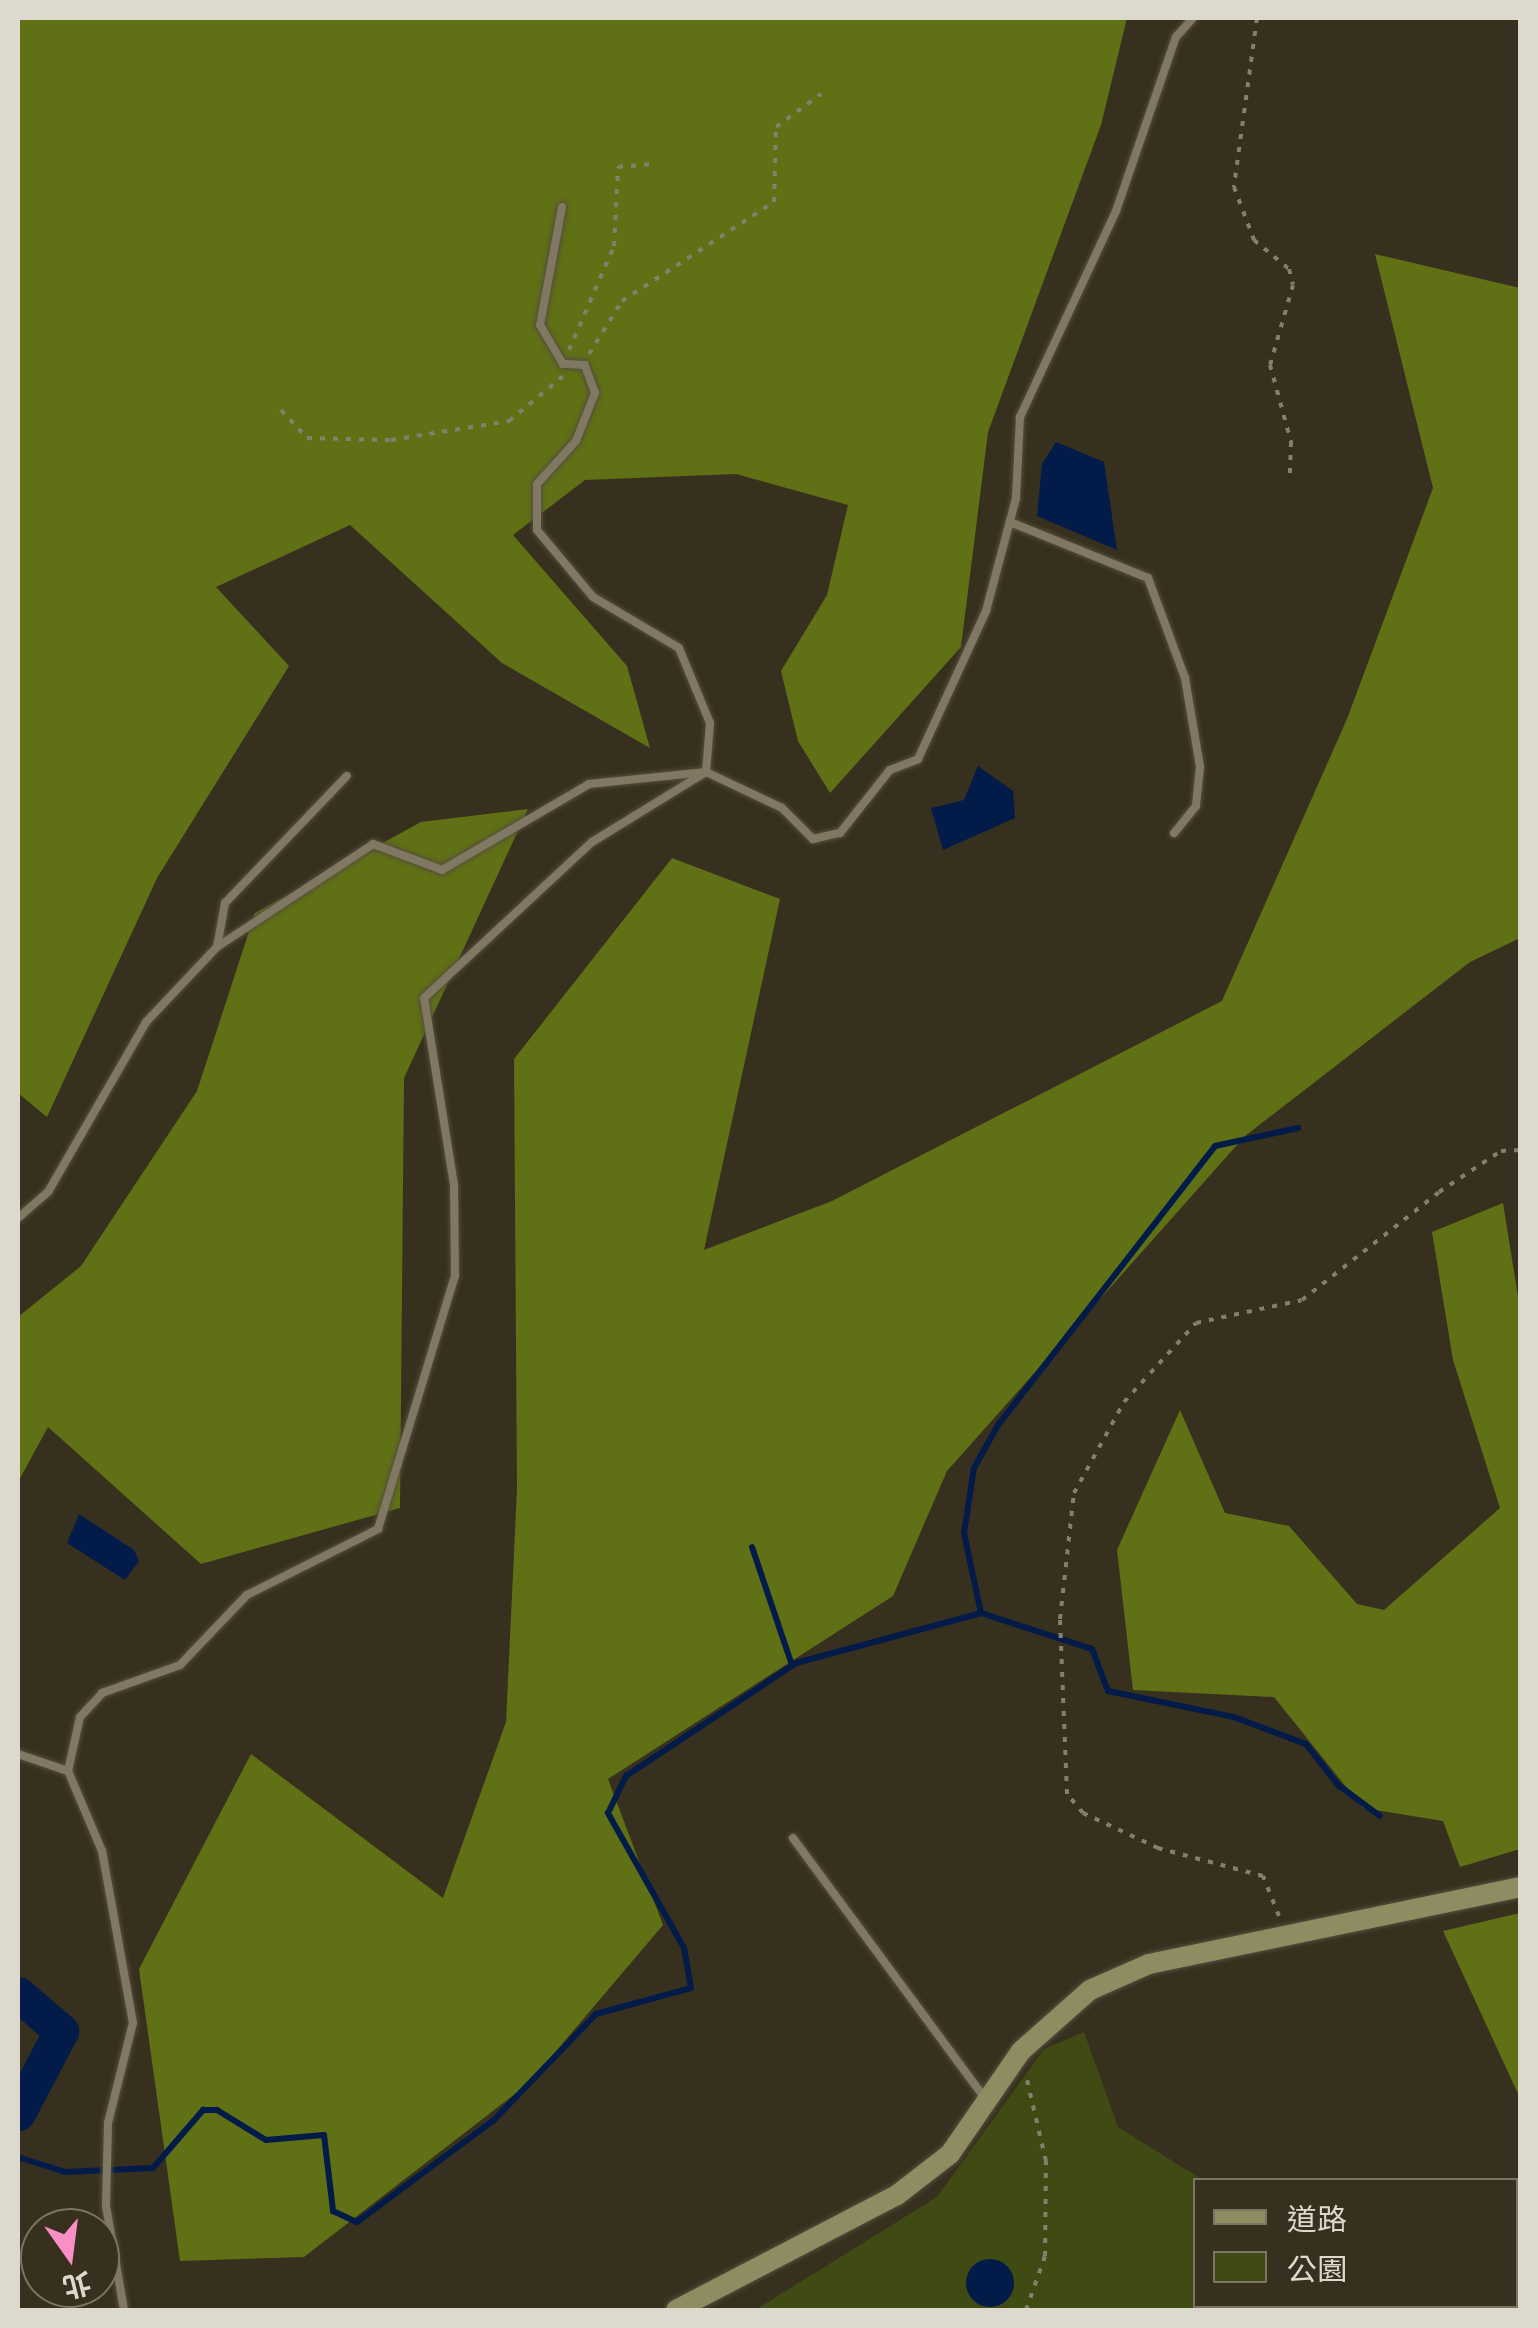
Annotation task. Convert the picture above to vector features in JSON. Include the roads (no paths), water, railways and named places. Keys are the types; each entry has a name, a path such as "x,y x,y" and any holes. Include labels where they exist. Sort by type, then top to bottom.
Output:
{"street":[{"path":"676,2310 898,2194 950,2154 1021,2051 1090,1990 1134,1970 1287,1934 1520,1888"}],"lane":[{"path":"18,1218 48,1192 146,1022 217,947 373,844 442,870 589,784 706,772 782,808 813,839 840,833 890,770 918,759 986,611 1010,522 1020,417 1116,211 1170,52 1193,18"},
{"path":"562,207 540,326 563,364 586,365 595,393 576,440 537,484 536,530 593,596 680,648 710,723 706,772"},
{"path":"1010,522 1148,578 1185,678 1200,767 1196,806 1174,834"},
{"path":"124,2310 107,2189 130,1990 102,1852 68,1771 80,1718 102,1693 180,1665 247,1595 378,1530 455,1276 454,1185 424,998 592,842 706,772"},
{"path":"217,947 225,904 347,776"},
{"path":"18,1754 68,1771"},
{"path":"793,1838 986,2100"}],"water":[{"path":"1056,442 1104,462 1117,550 1037,516 1042,464"},
{"path":"978,766 1013,791 1015,818 943,850 931,808 964,800"},
{"path":"79,1514 134,1550 139,1561 125,1580 67,1543"},
{"path":"990,2259 1007,2266 1014,2283 1007,2300 990,2307 973,2300 966,2283 973,2266"}],"waterway":[{"path":"981,1613 964,1533 974,1468 998,1425 1215,1146 1298,1128"},
{"path":"752,1547 792,1665"},
{"path":"18,2157 65,2172 153,2168 203,2110 217,2110 266,2140 324,2135 333,2211 357,2222 494,2120 596,2014 691,1988 684,1948 608,1813 626,1776 796,1663 981,1613 1092,1649 1108,1691 1234,1717 1306,1744 1338,1785 1380,1816"},
{"path":"18,1994 61,2031 18,2113"}]}
